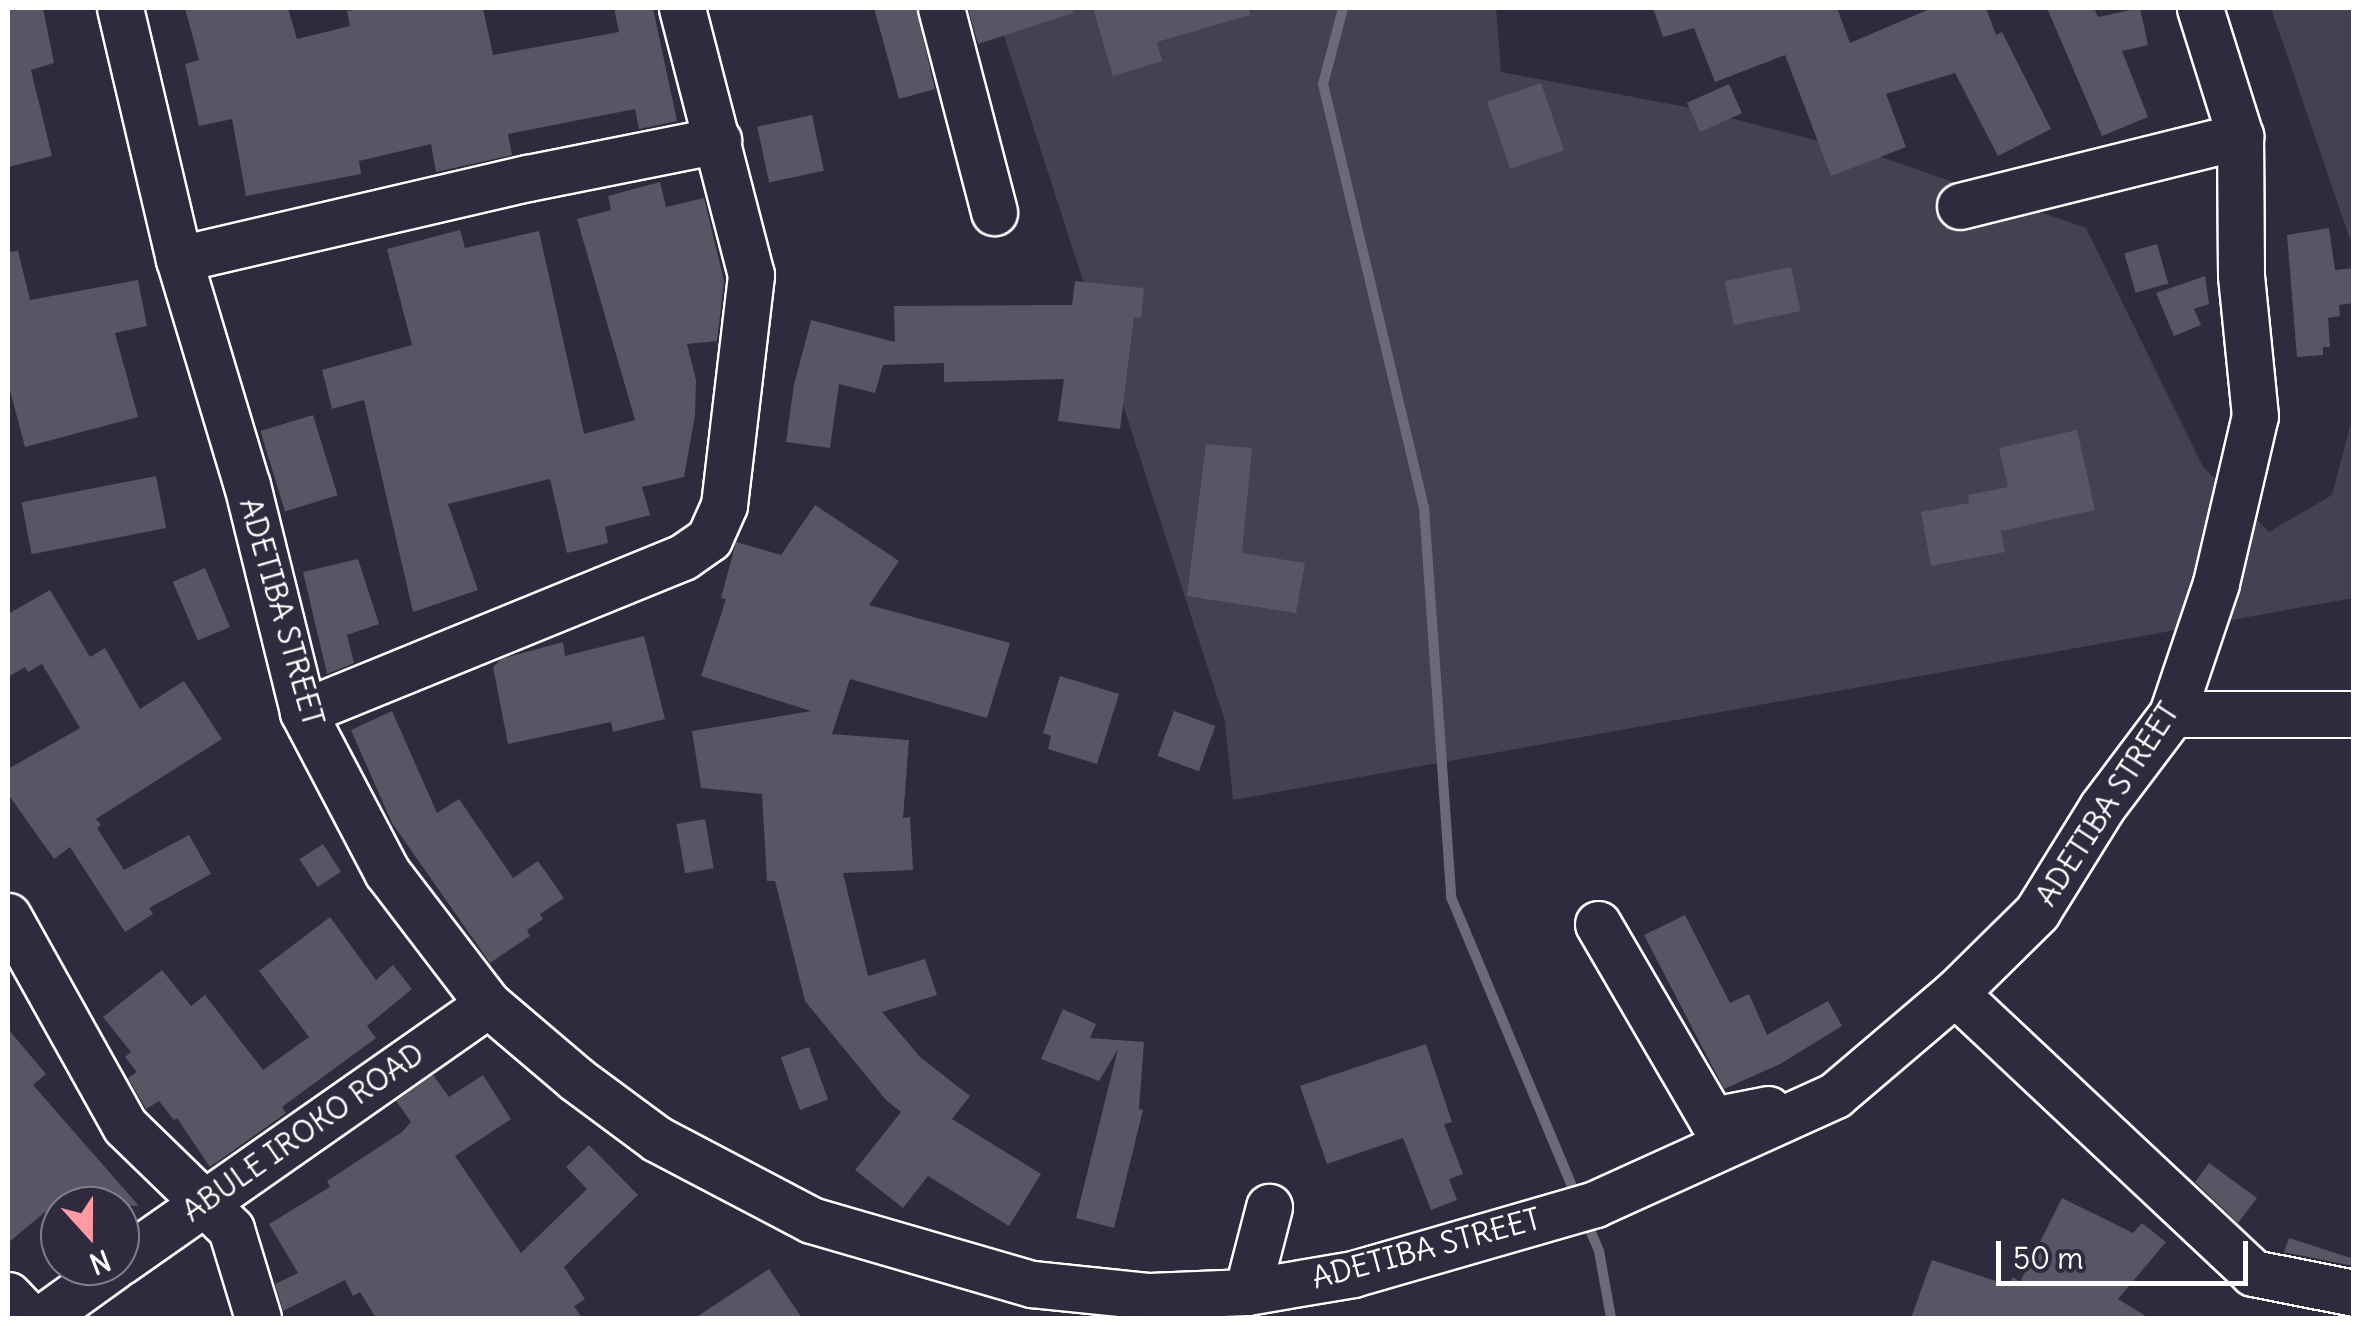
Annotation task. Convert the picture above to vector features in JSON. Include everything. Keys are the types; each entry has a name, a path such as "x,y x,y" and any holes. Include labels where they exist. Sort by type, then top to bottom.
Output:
{"street":[{"name":"ADETIBA STREET","path":"120,8 178,259 247,485 303,712 388,872 488,1004 576,1079 658,1139 810,1220 1032,1284 1149,1296 1247,1292 1353,1274 1540,1216 1595,1204 1836,1095 1955,993 2037,912 2102,807 2172,714 2216,583 2255,416 2241,275 2240,136 2200,8"},
{"path":"303,712 683,557 709,539 724,504 751,275 682,8"},
{"path":"941,8 994,212"},
{"path":"1960,206 2240,136"},
{"path":"178,259 528,178 718,140"},
{"path":"2172,714 2354,714"},
{"path":"8,916 125,1126 230,1230 258,1318"},
{"path":"1598,924 1712,1120 1836,1095"},
{"path":"1955,993 2254,1273 2354,1293"},
{"name":"ABULE IROKO ROAD","path":"140,1247 488,1004"},
{"path":"1247,1292 1269,1206"},
{"name":"ABULE IROKO ROAD","path":"42,1318 86,1286"},
{"path":"8,1295 30,1318"}],"shaded area":[{"path":"995,8 1496,8 1501,72 1691,108 1881,157 2086,228 2203,467 2269,532 2332,495 2353,415 2353,598 1233,800 1225,721"},
{"path":"2271,8 2353,8 2353,248"}],"building":[{"path":"8,8 43,8 54,63 31,70 52,156 8,167"},
{"path":"185,8 288,8 297,39 350,26 347,11 363,8 483,8 493,55 619,32 614,8 653,8 677,121 639,129 635,109 508,134 512,155 436,172 431,144 359,161 361,174 246,196 232,119 199,126 185,64 199,60"},
{"path":"874,8 916,8 935,89 899,99"},
{"path":"968,8 1072,8 1073,13 978,44"},
{"path":"1093,8 1249,8 1250,15 1157,42 1162,61 1113,76"},
{"path":"1653,8 1837,8 1850,43 1932,8 1986,8 1996,35 2002,32 2051,129 1998,156 1955,73 1886,94 1906,147 1831,176 1785,55 1715,82 1694,28 1663,37"},
{"path":"2047,8 2094,8 2098,17 2140,8 2148,45 2122,51 2148,117 2102,136"},
{"path":"1541,83 1564,150 1510,169 1487,102"},
{"path":"1729,84 1742,113 1700,132 1687,103"},
{"path":"812,115 824,171 769,182 757,127"},
{"path":"660,182 666,207 704,198 724,281 717,341 687,344 696,380 695,416 684,477 642,487 650,515 605,527 608,543 567,553 550,479 448,504 478,590 413,612 364,400 332,409 322,370 412,345 387,249 460,230 465,248 539,231 584,434 635,420 577,219 611,210 608,196"},
{"path":"2329,228 2335,270 2354,268 2354,303 2339,305 2340,316 2328,318 2330,347 2323,347 2323,355 2297,357 2287,235"},
{"path":"2157,244 2168,283 2136,293 2124,253"},
{"path":"18,251 30,300 138,280 147,326 115,333 138,417 25,447 8,383 8,252"},
{"path":"1791,267 1800,311 1734,325 1724,281"},
{"path":"2205,276 2209,304 2194,309 2201,325 2174,336 2156,293"},
{"path":"1075,281 1144,288 1141,318 1134,317 1120,429 1058,421 1064,379 944,382 944,363 883,365 875,393 839,384 830,448 786,442 794,385 811,320 895,342 894,306 1072,305"},
{"path":"313,415 338,495 285,511 260,431"},
{"path":"2077,430 2095,510 2001,531 2005,552 1931,566 1921,512 1969,503 1968,495 2008,487 1999,448"},
{"path":"1206,444 1252,448 1242,553 1305,563 1296,613 1187,596"},
{"path":"156,476 166,528 32,554 22,502"},
{"path":"815,505 899,561 869,605 1010,643 987,718 850,679 832,734 909,740 903,818 910,817 913,870 843,873 868,976 925,959 937,995 882,1012 920,1057 970,1096 952,1119 1041,1174 1009,1226 928,1176 903,1208 855,1170 901,1112 886,1100 805,1001 775,881 767,881 762,794 701,788 692,731 811,711 701,676 726,599 721,598 736,542 781,555"},
{"path":"358,559 379,624 347,635 354,663 327,674 303,572"},
{"path":"205,568 230,627 198,641 173,582"},
{"path":"50,590 90,657 105,648 140,709 184,681 222,739 96,819 101,825 97,828 124,870 189,835 211,874 149,908 153,914 125,932 70,847 54,859 8,794 8,769 80,728 42,664 28,672 25,667 8,677 8,614"},
{"path":"644,636 665,719 613,732 611,722 508,744 493,667 501,659 563,642 565,656"},
{"path":"1060,676 1119,694 1097,764 1048,749 1051,736 1043,733"},
{"path":"392,711 437,813 459,799 513,878 538,861 564,898 540,914 543,919 527,930 530,936 490,963 392,823 351,730"},
{"path":"1174,711 1215,726 1199,771 1158,756"},
{"path":"705,819 714,868 685,873 676,824"},
{"path":"323,844 341,872 317,887 300,859"},
{"path":"1685,915 1730,1003 1749,994 1767,1035 1828,1001 1842,1026 1780,1064 1724,1089 1644,935"},
{"path":"330,917 376,980 393,965 412,989 367,1026 376,1038 282,1107 286,1113 210,1167 177,1118 174,1120 159,1101 146,1109 128,1078 137,1072 125,1057 131,1052 103,1017 162,970 191,1006 205,995 263,1070 309,1037 259,971"},
{"path":"1063,1009 1096,1024 1090,1038 1144,1042 1139,1109 1143,1110 1114,1228 1076,1218 1118,1049 1099,1081 1041,1059"},
{"path":"8,1029 46,1074 33,1085 121,1186 40,1186 40,1216 8,1243"},
{"path":"1426,1044 1452,1122 1444,1124 1463,1174 1449,1179 1457,1200 1431,1210 1403,1138 1327,1164 1300,1086"},
{"path":"809,1047 828,1100 800,1110 781,1057"},
{"path":"433,1075 449,1097 483,1075 511,1119 455,1156 521,1253 587,1189 566,1167 589,1145 638,1195 564,1267 585,1299 574,1306 582,1318 376,1318 360,1292 353,1296 345,1280 283,1311 275,1284 298,1273 269,1224 330,1187 327,1181 402,1132 411,1122 396,1101"},
{"path":"2209,1163 2257,1198 2238,1223 2195,1182"},
{"path":"2062,1198 2133,1233 2142,1223 2166,1242 2118,1299 2149,1318 1911,1318 1932,1260 2008,1285 2013,1277 2020,1282"},
{"path":"2289,1238 2354,1259 2354,1266 2284,1252"},
{"path":"769,1269 802,1318 695,1318"}],"waterway":[{"path":"1343,8 1323,84 1424,507 1451,897 1577,1198"},
{"path":"1585,1218 1599,1251 1611,1318"}]}
